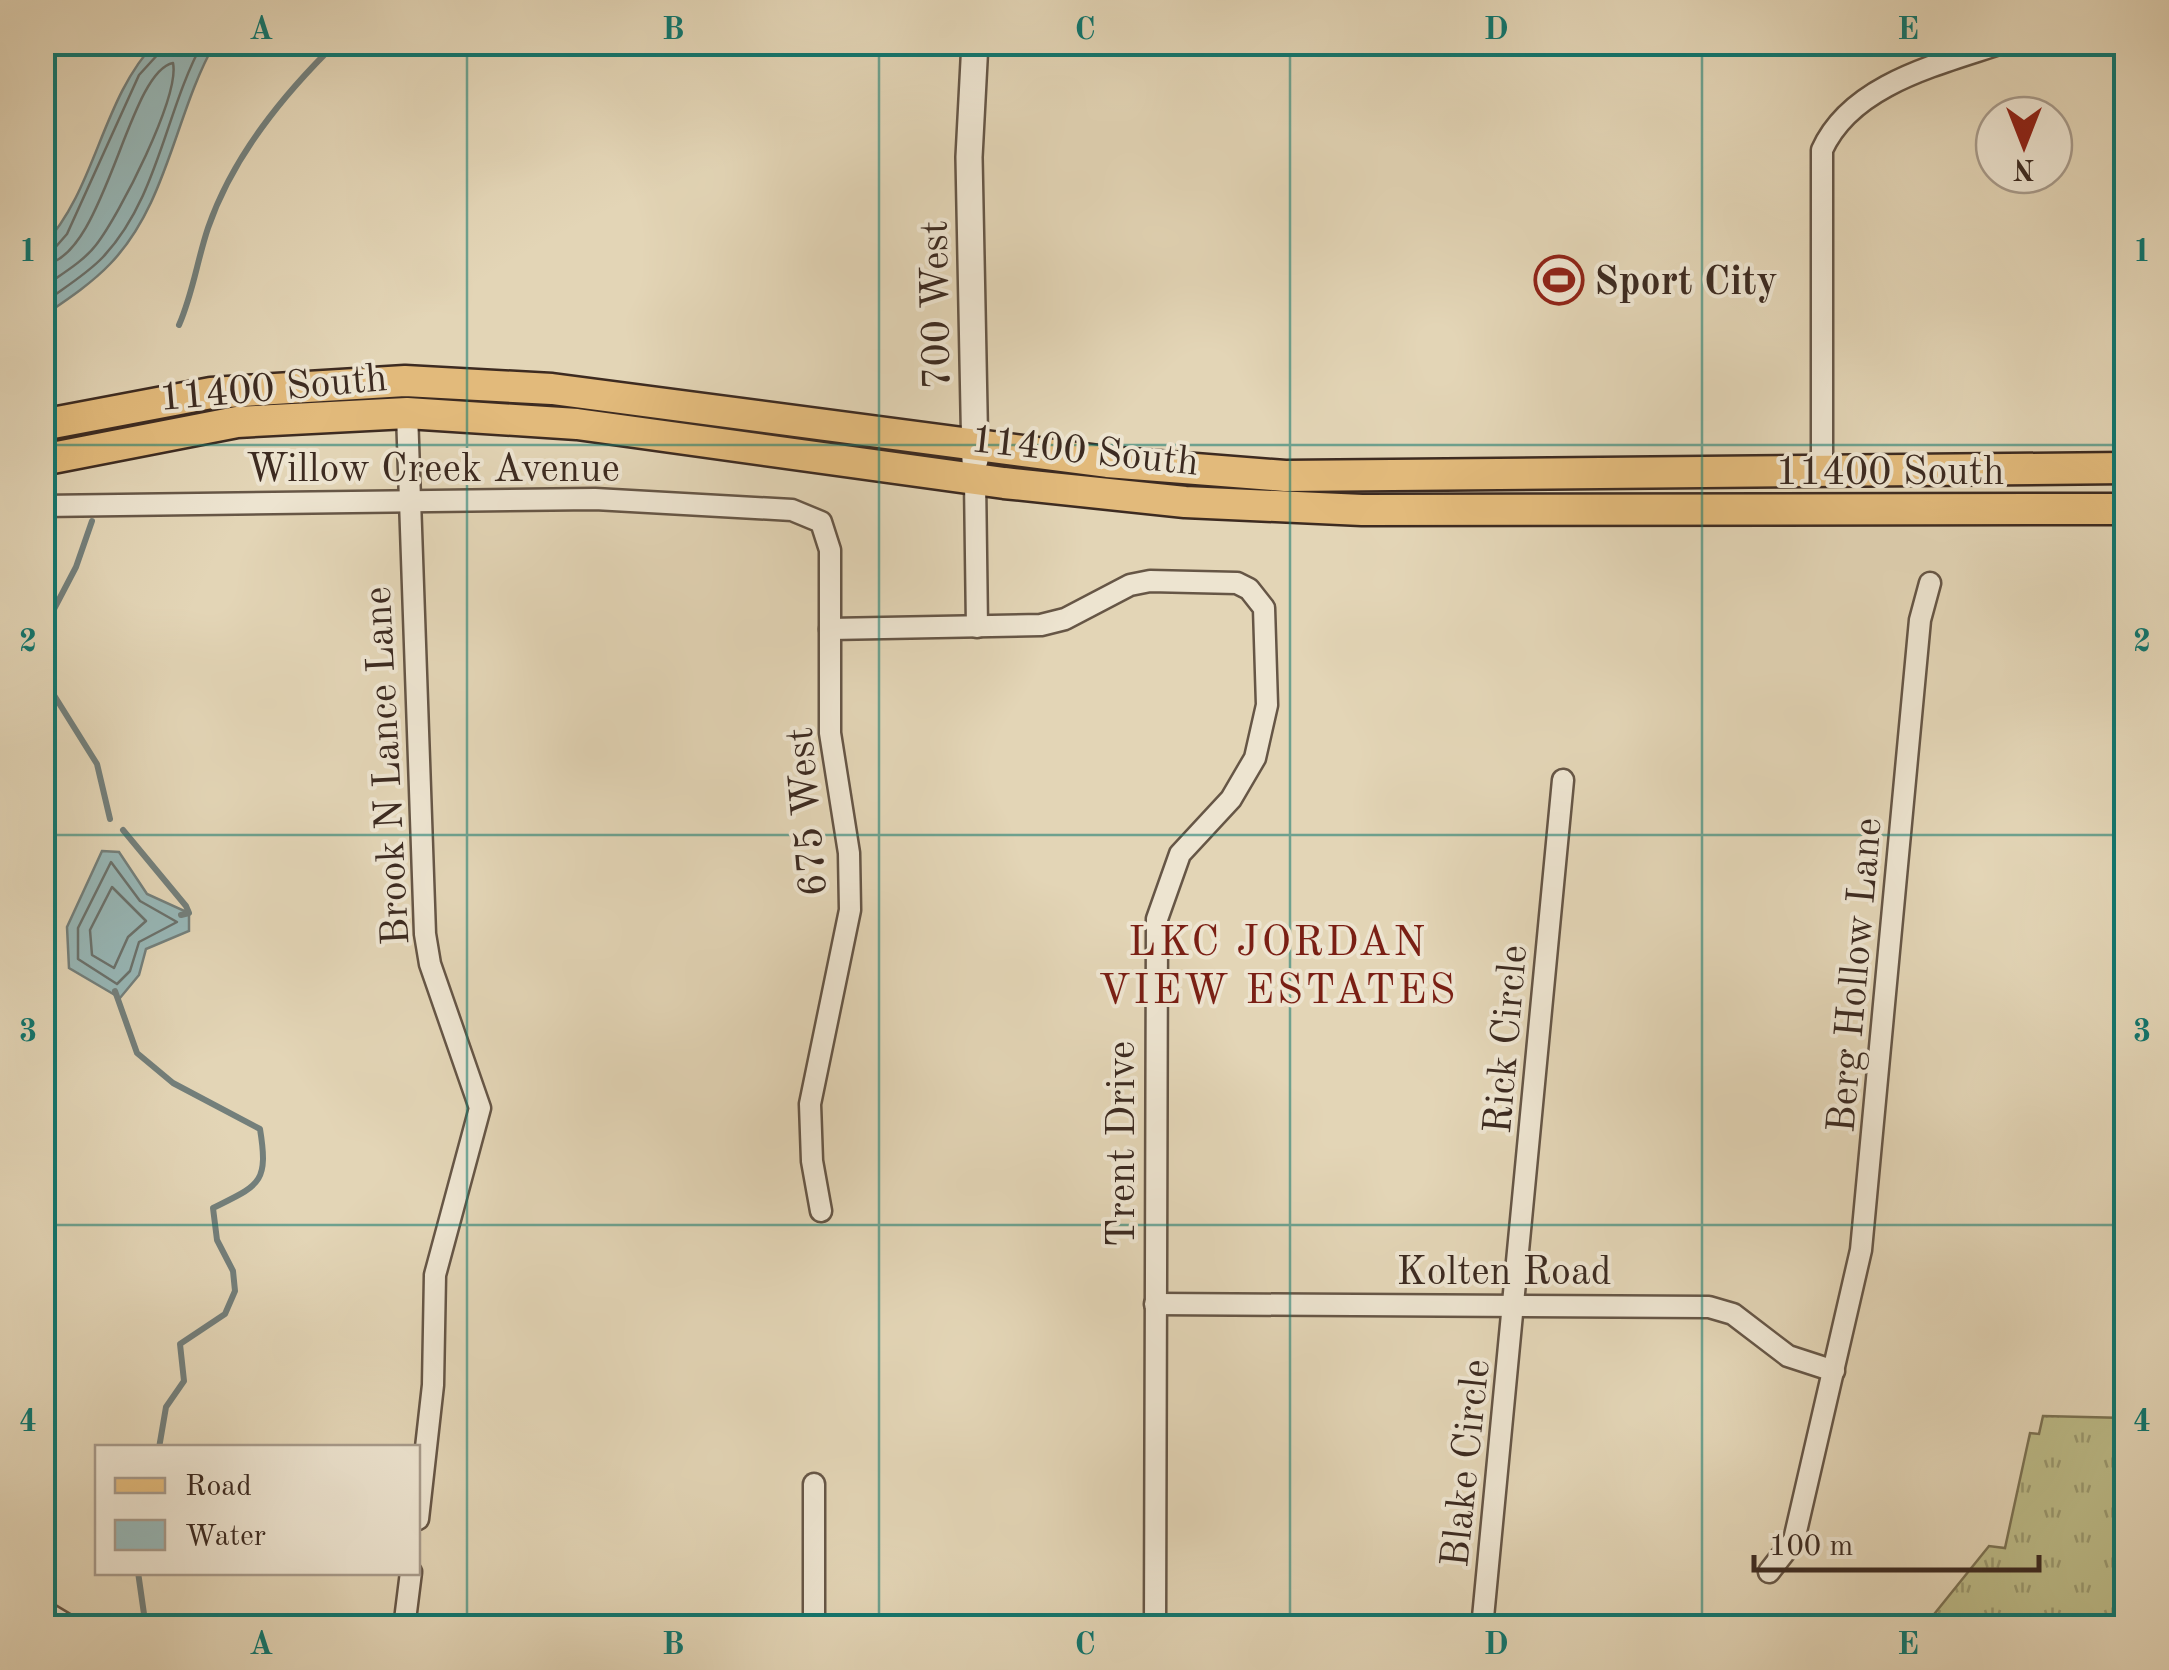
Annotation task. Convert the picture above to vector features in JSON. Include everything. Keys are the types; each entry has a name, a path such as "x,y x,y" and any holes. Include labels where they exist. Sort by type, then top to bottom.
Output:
{"main road":[{"name":"11400 South","path":"42,425 210,393 405,380 552,389 1106,462 1285,476 2126,468"},
{"name":"11400 South","path":"42,460 237,422 407,413 577,424 975,480 1185,502 1362,510 2126,509"}],"street":[{"name":"700 West","path":"975,42 970,156 977,627"},
{"path":"1822,472 1822,150 1838,123 1870,95 2002,43"},
{"name":"Brook N Lance Lane","path":"407,413 427,949 480,1108 436,1275 432,1386 420,1500"},
{"name":"Willow Creek Avenue","path":"42,506 409,500 674,502 792,510 821,522"},
{"name":"675 West","path":"821,522 830,540 830,734 849,852 850,910 810,1104 812,1161 821,1211"},
{"name":"Trent Drive","path":"830,629 1041,626 1065,619 1130,585 1168,580 1237,583 1249,588 1264,608 1267,704 1254,758 1231,799 1180,854 1157,918 1155,1628"},
{"name":"Berg Hollow Lane","path":"1770,1572 1794,1540 1866,1214 1920,620 1930,583"},
{"name":"Rick Circle","path":"1514,1305 1563,780"},
{"name":"Kolten Road","path":"1155,1304 1709,1307 1733,1314 1788,1356 1834,1371"},
{"name":"Blake Circle","path":"1482,1628 1514,1305"},
{"path":"814,1484 814,1628"},
{"path":"404,1628 411,1575"},
{"path":"42,1610 72,1628"}],"green space":[{"path":"2043,1416 2126,1418 2126,1627 1923,1628 1989,1546 2005,1548 2030,1433 2039,1434"}],"water":[{"path":"156,42 215,43 201,70 158,186 130,240 95,278 43,316 43,246 76,198 123,90"},
{"path":"102,851 119,852 147,894 189,913 189,931 146,949 139,975 120,998 69,968 67,927"}],"waterway":[{"path":"179,325 208,228 231,176 279,105 337,42"},
{"path":"42,632 76,567 92,521"},
{"path":"42,676 97,764 110,819"},
{"path":"123,830 186,906 189,913 181,915"},
{"path":"115,991 137,1053 173,1083 260,1129 262,1147 263,1161 257,1180 241,1194 213,1208 217,1240 233,1271 235,1291 225,1314 180,1344 184,1381 166,1407 160,1445"},
{"path":"138,1575 146,1628"}],"place":[{"name":"Sport City","path":"1559,280"}],"district":[{"name":"LKC JORDAN VIEW ESTATES","path":"1278,964"}]}
